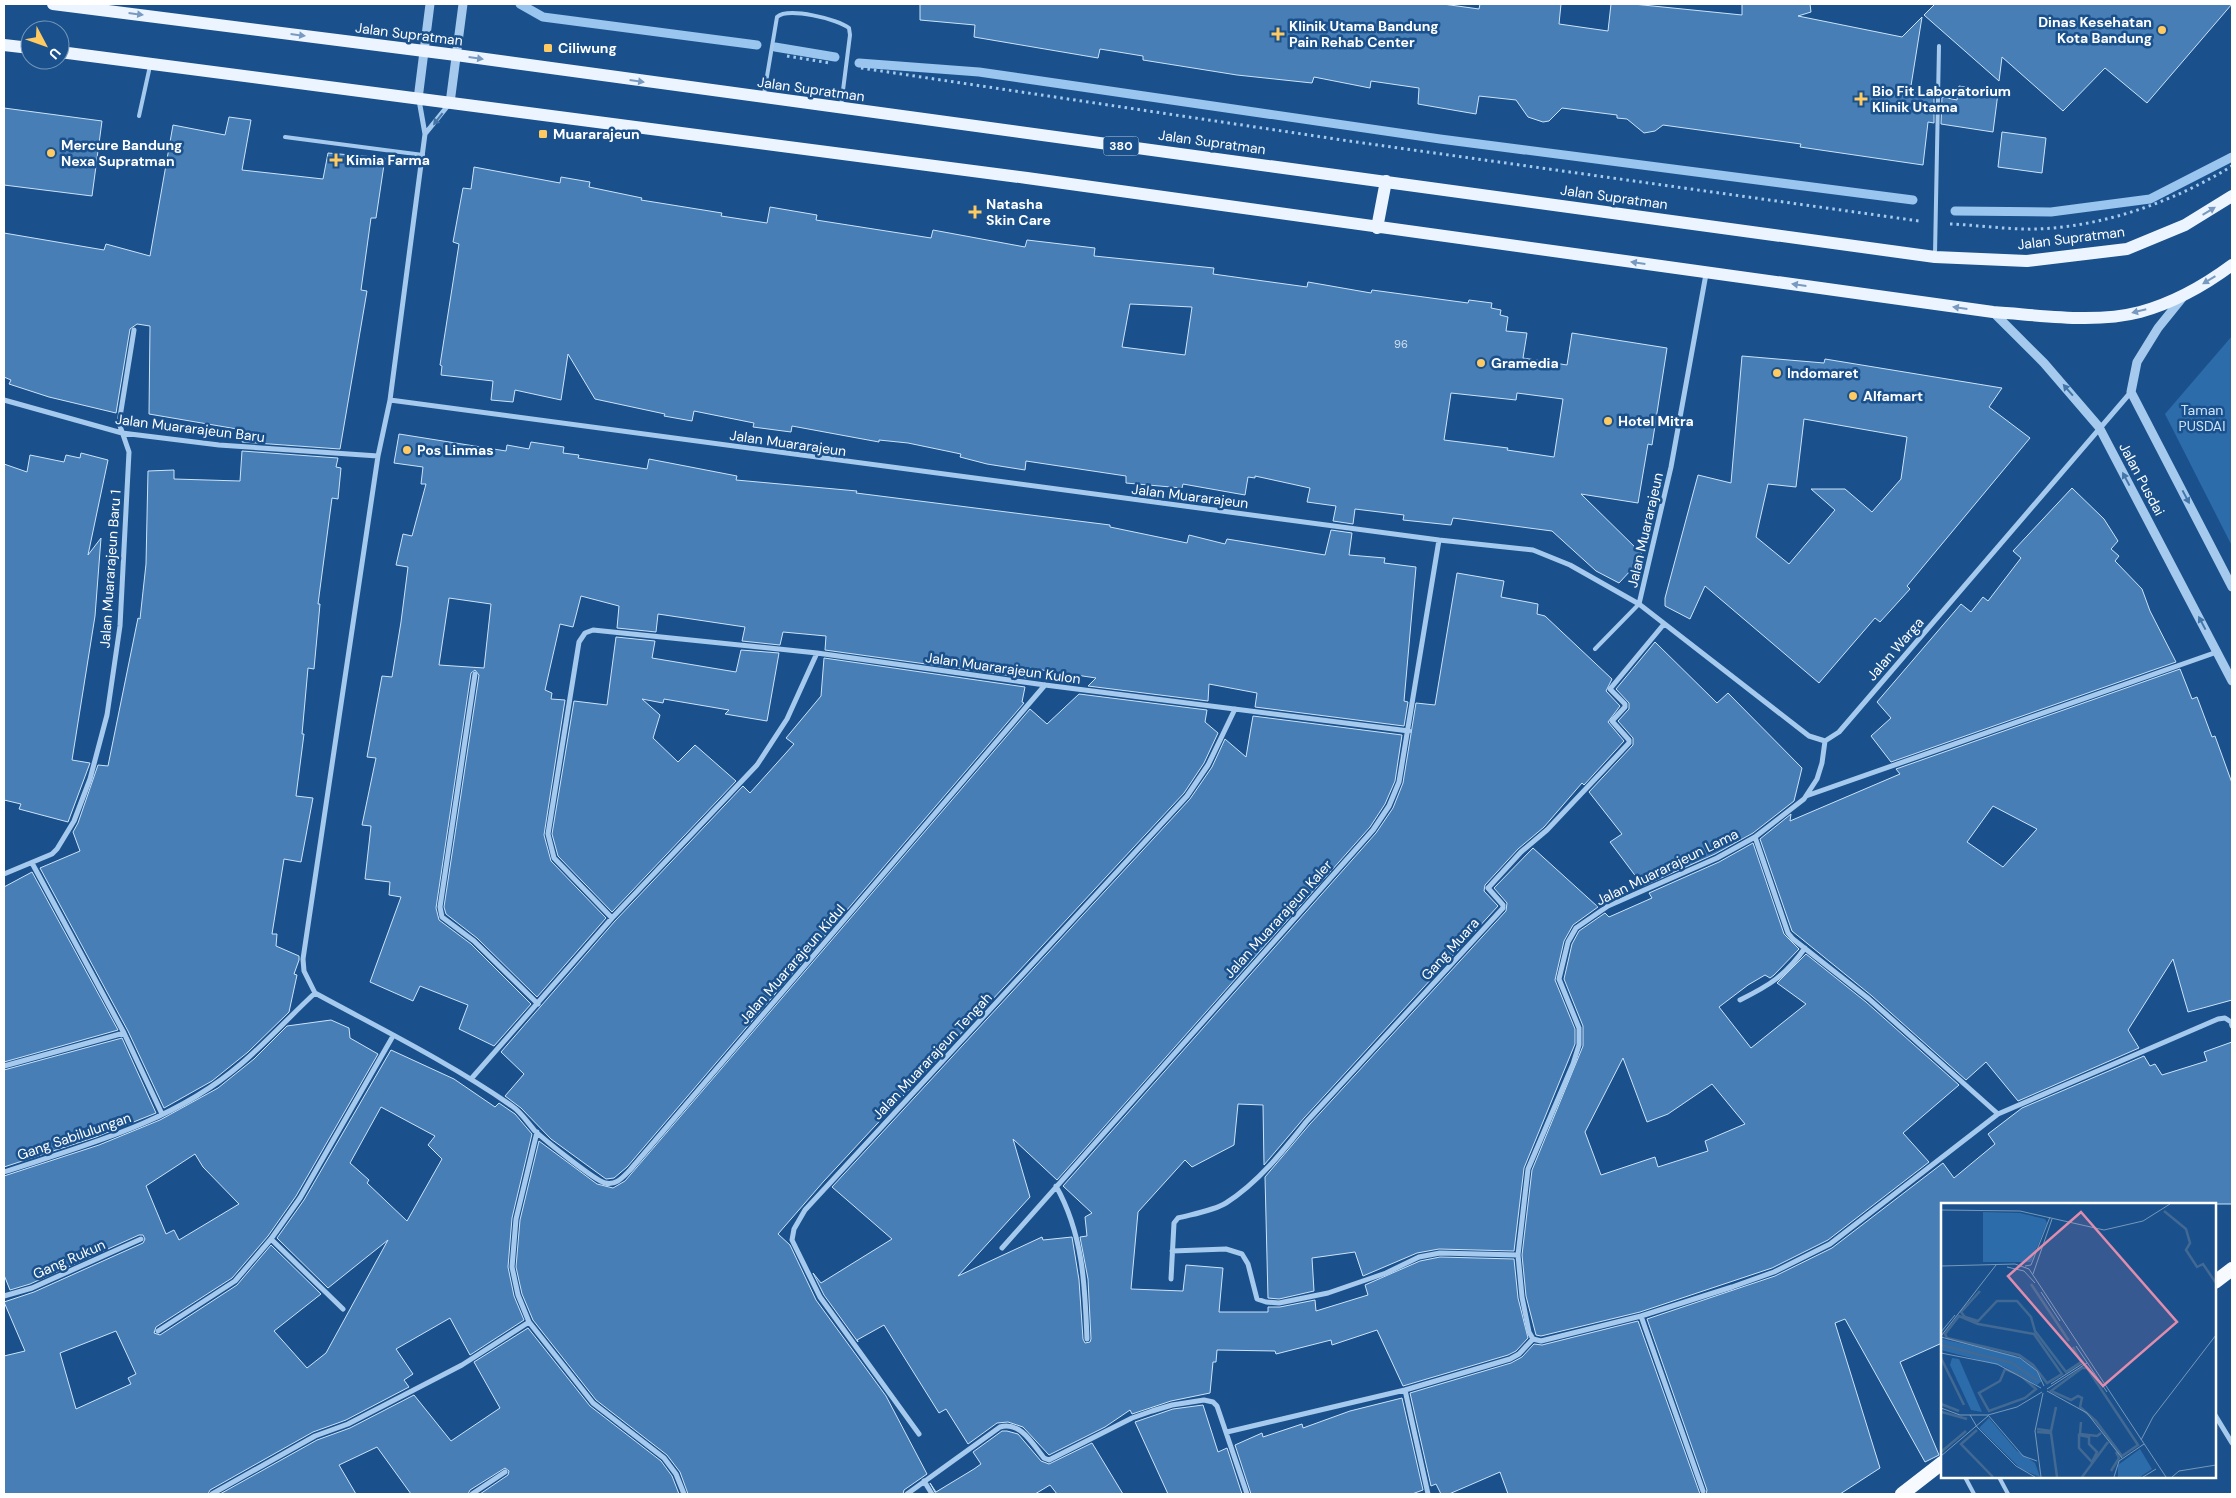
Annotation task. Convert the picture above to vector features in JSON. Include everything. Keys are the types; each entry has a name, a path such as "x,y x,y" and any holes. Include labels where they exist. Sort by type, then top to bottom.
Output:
{"highway":[{"path":"2216,1281 2232,1269"},
{"path":"1902,1494 1941,1464"}],"main road":[{"name":"Jalan Supratman","path":"53,4 456,55 763,98 1386,180 1935,257 2027,261 2118,250 2185,225 2232,196"},
{"path":"4,45 20,47"},
{"path":"70,53 1027,178 1993,312 2103,316 2139,312 2185,294 2232,265"},
{"path":"1377,228 1386,180"}],"street":[{"path":"430,4 418,99 426,134 390,400 378,456 303,959 304,972 315,993 471,1079 515,1108 537,1132 516,1219 512,1267 518,1295 529,1322 593,1403 664,1458 676,1474 684,1494"},
{"path":"426,134 450,103 464,4"},
{"name":"Jalan Muararajeun","path":"390,400 1439,540 1533,550 1570,565 1639,604 1671,467 1706,272"},
{"path":"2185,294 2158,328 2137,362 2131,392 2232,587"},
{"name":"Jalan Pusdai","path":"1993,312 2044,363 2099,427 2232,682"},
{"name":"Jalan Muararajeun Baru 1","path":"4,874 52,854 57,849 74,821 90,779 107,715 120,626 129,452 119,423 134,330"},
{"name":"Jalan Warga","path":"1825,742 1839,732 2131,392"},
{"name":"Jalan Muararajeun Baru","path":"4,400 122,433 219,445 378,456"},
{"name":"Jalan Muararajeun Kaler","path":"1002,1248 1373,830 1389,806 1399,782 1439,540"},
{"path":"1639,604 1809,736 1825,742"},
{"name":"Gang Muara","path":"1171,1280 1174,1223 1178,1218 1225,1204 1252,1183 1504,908 1488,888 1521,852 1547,830 1629,743 1629,740 1612,721 1625,707 1625,704 1610,688 1664,624"},
{"name":"Jalan Muararajeun Kulon","path":"612,918 554,858 548,834 579,642 585,633 593,630 817,653 1045,686 1408,731"},
{"path":"1806,796 2217,652"},
{"path":"471,1079 612,918 757,765 788,719 817,653"},
{"path":"475,674 440,907 442,916 474,941 538,1004"},
{"name":"Jalan Muararajeun Kidul","path":"537,1132 603,1183 611,1184 621,1179 1045,686"},
{"name":"Jalan Muararajeun Tengah","path":"919,1434 820,1296 815,1282 792,1240 794,1228 805,1210 1187,796 1208,765 1235,709"},
{"name":"Jalan Muararajeun Lama","path":"1533,1339 1529,1332 1522,1297 1518,1255 1528,1169 1573,1064 1579,1045 1579,1028 1560,979 1568,942 1576,928 1608,906 1717,858 1756,837 1806,796 1817,779 1822,763 1825,742"},
{"path":"1756,837 1788,933 1913,1037 1998,1114"},
{"path":"32,863 124,1033 162,1114"},
{"path":"1740,1000 1767,986 1791,968 1805,948"},
{"name":"Gang Sabilulungan","path":"4,1172 120,1134 209,1089 242,1064 315,993"},
{"path":"1227,1432 1405,1390 1510,1359 1519,1354 1533,1339 1541,1341 1641,1316 1774,1272 1830,1244 1998,1114 2218,1019 2225,1018 2231,1022 2232,1026"},
{"path":"4,1066 124,1033"},
{"path":"158,1331 231,1284 271,1239 300,1198 393,1036"},
{"path":"1056,1186 1068,1206 1076,1230 1085,1296 1087,1339"},
{"path":"271,1239 343,1308"},
{"name":"Gang Rukun","path":"4,1296 32,1288 142,1240"},
{"path":"1172,1250 1226,1249 1242,1254 1248,1264 1257,1299 1279,1303 1328,1293 1386,1273 1419,1258 1440,1253 1518,1255"},
{"path":"1641,1316 1703,1491"},
{"path":"212,1494 315,1436 348,1424 462,1365 529,1322"},
{"path":"1405,1390 1428,1494"},
{"path":"908,1494 924,1481 1007,1425 1020,1430 1044,1458 1050,1460 1132,1418 1172,1405 1204,1400 1213,1402 1217,1406 1247,1494"},
{"path":"2216,1416 2232,1443"},
{"path":"472,1494 505,1472"},
{"path":"924,1481 932,1494"}],"lane":[{"path":"763,98 777,17 781,13 791,12 841,22 848,28 850,35 841,108"},
{"path":"1935,257 1939,46"},
{"path":"139,116 151,64"},
{"path":"285,137 423,155"},
{"path":"1595,649 1639,604"},
{"path":"1966,1478 1974,1494"},
{"path":"1999,1478 2008,1494"}],"path":[{"path":"771,53 846,66 1349,141 1936,223 2038,229 2082,224 2157,203 2204,184 2232,166"}],"green space":[{"name":"Taman PUSDAI","path":"2232,336 2232,546 2165,414"}],"building":[{"path":"920,4 1443,4 1479,9 1480,4 1561,4 1559,24 1608,31 1611,4 1633,4 1742,15 1742,4 1810,4 1811,12 1798,16 1902,37 1922,17 1910,92 1934,96 1934,123 1928,122 1923,165 1800,147 1801,144 1663,125 1655,131 1644,133 1627,119 1617,118 1617,115 1562,108 1549,121 1543,122 1528,117 1516,100 1479,96 1476,114 1418,104 1419,88 1371,81 1370,88 1314,77 1312,83 1237,75 1143,60 1143,56 1100,49 1098,58 974,37 975,25 920,20"},
{"path":"1935,4 2232,4 2147,103 2105,68 2063,111 2002,57 1999,81 1924,15"},
{"path":"1959,86 1998,93 1993,132 1941,124 1942,97 1957,100"},
{"name":"Mercure Bandung Nexa Supratman","path":"4,108 102,121 92,196 4,185"},
{"path":"229,117 251,120 242,170 323,179 328,153 385,158 376,218 371,218 361,290 367,291 340,449 242,442 243,430 149,414 150,326 137,324 130,329 116,413 49,397 9,384 11,380 4,377 4,233 104,250 106,244 150,256 173,125 225,135"},
{"path":"2002,132 2046,138 2042,173 1998,167"},
{"path":"474,167 560,183 561,177 590,182 589,187 642,198 641,200 722,213 721,216 767,223 770,207 817,215 816,220 931,238 933,230 1025,247 1027,240 1095,248 1094,256 1214,268 1213,274 1307,287 1308,282 1371,293 1372,290 1468,303 1469,300 1492,303 1491,308 1501,310 1500,315 1508,317 1506,331 1527,333 1523,358 1567,365 1572,333 1667,348 1652,445 1648,444 1638,503 1581,494 1644,556 1619,583 1596,571 1552,531 1453,518 1451,525 1403,520 1404,515 1355,509 1353,524 1333,521 1336,506 1307,502 1310,488 1255,476 1255,478 1248,477 1245,495 1183,484 1182,488 1126,483 1126,476 1026,461 1025,470 987,464 960,457 961,454 908,443 879,440 879,442 792,426 791,432 753,427 754,423 694,411 692,421 664,416 665,414 595,399 568,354 561,400 515,390 513,402 491,400 493,381 441,375 442,366 440,365 459,244 453,242 463,188 471,189","holes":["1130,304 1192,307 1185,355 1122,347","1451,393 1516,400 1517,393 1563,399 1554,457 1507,450 1508,448 1444,440"]},
{"path":"1742,356 1824,363 1825,359 2002,388 1989,407 2030,438 1907,586 1910,589 1880,622 1875,618 1819,683 1705,586 1690,619 1665,606 1665,598 1698,475 1731,483","holes":["1804,419 1907,437 1901,479 1872,512 1845,489 1811,489 1835,510 1789,564 1756,537 1768,484 1796,487"]},
{"path":"399,434 506,451 507,445 529,449 531,442 564,447 563,453 579,455 578,458 647,469 649,459 737,476 736,480 857,491 856,493 1110,525 1110,527 1187,543 1189,535 1225,544 1227,539 1325,555 1331,530 1352,533 1349,555 1385,558 1384,563 1416,567 1404,701 1408,702 1404,726 1255,707 1257,693 1209,684 1208,701 1088,686 1096,678 1029,668 1027,678 825,650 826,636 783,632 780,645 742,641 745,627 658,614 656,632 617,628 619,606 581,596 573,627 560,624 545,690 552,693 551,699 565,700 544,835 551,861 606,918 537,997 477,938 446,914 444,907 479,675 475,670 471,673 436,908 439,920 471,944 531,1004 494,1046 459,1029 468,1005 420,986 413,1001 370,982 401,897 389,895 390,882 365,879 371,826 362,825 376,758 367,757 382,676 392,677 401,622 408,567 396,565 403,534 412,536 426,484 421,484 423,467 394,463","holes":["449,598 491,604 484,668 439,665"]},
{"path":"242,451 338,458 336,467 341,468 338,499 332,498 318,604 320,604 314,669 308,668 302,734 304,734 296,796 313,798 301,862 284,859 272,934 277,934 276,946 299,956 299,960 294,974 297,975 289,1012 248,1052 212,1081 164,1108 128,1031 40,868 80,851 73,832 78,823 98,765 108,766 138,618 140,619 146,564 148,471 174,470 174,479 240,481"},
{"path":"81,453 108,460 88,555 101,538 95,616 72,760 90,763 68,822 19,809 21,804 4,800 4,464 27,472 30,455 64,462 66,455 80,458"},
{"path":"2072,488 2104,519 2118,541 2111,549 2119,556 2115,561 2142,589 2150,611 2176,662 1891,762 1871,736 1891,718 1877,702 1961,604 1971,612 1983,597 1988,601 2021,558 2013,551"},
{"path":"1457,573 1504,581 1501,597 1538,604 1537,614 1545,616 1612,679 1606,691 1620,706 1608,722 1624,741 1584,785 1582,783 1544,827 1518,849 1485,885 1484,891 1498,906 1304,1118 1264,1165 1263,1105 1238,1104 1234,1145 1192,1167 1185,1160 1138,1212 1131,1289 1183,1291 1186,1265 1223,1268 1219,1312 1268,1312 1268,1307 1280,1307 1315,1300 1316,1311 1368,1295 1365,1285 1420,1261 1440,1257 1514,1259 1518,1298 1528,1338 1516,1351 1508,1355 1403,1386 1377,1330 1332,1345 1331,1340 1276,1354 1275,1351 1217,1350 1216,1362 1213,1362 1210,1393 1171,1401 1132,1414 1130,1410 1105,1427 1049,1455 1023,1427 1008,1422 997,1423 968,1444 946,1409 939,1413 884,1325 857,1340 858,1342 824,1295 813,1273 821,1283 892,1239 832,1187 1190,799 1212,767 1225,739 1246,757 1253,716 1402,735 1395,781 1385,804 1370,827 1057,1180 1013,1139 1030,1197 958,1276 1042,1237 1043,1240 1072,1237 1079,1280 1083,1339 1085,1343 1090,1342 1088,1279 1080,1237 1087,1236 1085,1217 1092,1213 1063,1186 1376,833 1393,808 1403,783 1416,703 1435,705"},
{"path":"616,637 655,641 652,658 736,672 741,650 779,653 767,721 725,714 729,710 664,699 663,703 642,699 660,715 653,738 678,762 695,745 736,781 612,912 558,856 552,834 574,701 607,705"},
{"path":"1655,642 1717,703 1728,693 1802,768 1794,801 1753,833 1715,854 1643,886 1610,842 1622,834 1589,792 1633,745 1633,738 1618,721 1629,709 1629,703 1616,689"},
{"path":"824,658 1025,687 1022,702 1024,703 627,1167 614,1178 606,1179 551,1139 521,1108 505,1096 524,1074 501,1052 615,921 743,786 750,793 794,744 786,738 821,696"},
{"path":"2180,669 2192,699 2197,697 2212,737 2215,736 2232,783 2232,1000 2188,1012 2173,959 2128,1030 2139,1048 2018,1101 1986,1062 1966,1080 1872,996 1792,931 1760,839 1791,814 1790,821 1900,774 1896,769","holes":["1993,806 2037,829 2003,867 1967,842"]},
{"path":"1079,694 1207,710 1205,722 1218,733 1204,763 1184,793 824,1181 778,1234 790,1245 816,1300 886,1396 927,1474 904,1490 903,1494 688,1494 680,1472 667,1455 596,1400 533,1320 522,1294 516,1267 520,1220 539,1141 597,1184 613,1188 625,1181 1030,709 1047,724"},
{"path":"1753,843 1784,934 1799,949 1770,978 1765,975 1719,1007 1751,1048 1806,1004 1777,983 1806,954 1866,1002 1959,1085 1903,1133 1929,1162 1828,1240 1772,1268 1640,1312 1541,1336 1536,1335 1526,1296 1522,1255 1532,1170 1583,1046 1583,1026 1564,979 1572,944 1579,931 1605,913 1609,917 1652,898 1649,893 1719,862","holes":["1623,1058 1647,1122 1668,1114 1712,1084 1745,1124 1705,1141 1708,1151 1658,1167 1655,1157 1601,1175 1585,1132"]},
{"path":"1533,848 1598,907 1573,925 1564,941 1555,980 1575,1029 1575,1044 1524,1168 1514,1251 1439,1249 1417,1253 1363,1276 1355,1252 1312,1258 1314,1291 1279,1299 1268,1298 1265,1177 1310,1124 1506,911 1507,903 1494,888"},
{"path":"32,872 118,1030 4,1062 4,887"},
{"path":"331,1020 349,1028 350,1038 378,1054 296,1196 268,1236 232,1278 156,1327 154,1333 160,1335 237,1285 271,1245 321,1294 274,1331 307,1368 326,1353 388,1240 328,1288 277,1238 304,1200 391,1050 454,1079 495,1107 499,1103 515,1114 532,1134 512,1218 508,1267 514,1296 524,1320 470,1355 450,1318 396,1349 413,1374 404,1380 409,1387 346,1420 313,1432 210,1490 208,1494 4,1494 4,1356 25,1351 4,1302 34,1292 143,1243 145,1239 143,1235 139,1235 30,1284 10,1290 4,1275 4,1176 99,1145 160,1120 218,1088 254,1059 287,1026","holes":["381,1107 435,1136 428,1145 442,1159 407,1221 367,1183 369,1180 350,1163","195,1154 203,1167 239,1204 179,1240 174,1230 166,1234 146,1186","116,1331 136,1374 128,1378 131,1384 76,1409 60,1353"]},
{"path":"122,1038 156,1113 96,1137 4,1167 4,1070"},
{"path":"2232,1042 2232,1204 1941,1203 1941,1343 1900,1362 1939,1455 1925,1462 1845,1319 1835,1323 1880,1468 1840,1494 1706,1494 1707,1490 1647,1319 1775,1276 1832,1248 1943,1163 1954,1178 1995,1144 1988,1134 2022,1108 2144,1056 2150,1066 2155,1064 2162,1075 2207,1061 2204,1052"},
{"path":"1638,1321 1700,1494 1508,1494 1500,1472 1449,1494 1441,1494 1436,1484 1431,1486 1410,1393 1511,1363 1522,1357 1534,1344 1542,1345"},
{"path":"528,1328 590,1406 661,1461 672,1476 679,1494 480,1494 508,1475 509,1471 505,1468 470,1490 468,1494 411,1494 377,1447 339,1465 356,1494 220,1494 317,1440 350,1428 414,1395 451,1441 500,1408 474,1362"},
{"path":"1402,1398 1423,1490 1412,1494 1251,1494 1235,1445 1262,1433 1263,1437 1302,1424 1303,1428 1350,1411"},
{"path":"1203,1405 1218,1452 1227,1448 1242,1494 1168,1494 1135,1422 1173,1409"},
{"path":"1002,1431 1018,1434 1041,1461 1049,1464 1092,1443 1123,1494 1057,1494 1050,1485 1035,1494 936,1494 930,1483 936,1492 981,1464 973,1452"}],"waterway":[{"path":"520,4 543,17 757,45"},
{"path":"775,47 835,57"},
{"path":"859,63 979,72 1440,139 1913,200"},
{"path":"1955,211 2051,212 2150,199 2232,157"}],"place":[{"name":"Dinas Kesehatan Kota Bandung","path":"2162,30"},
{"name":"Klinik Utama Bandung Pain Rehab Center","path":"1278,34"},
{"name":"Ciliwung","path":"548,48"},
{"name":"Bio Fit Laboratorium Klinik Utama","path":"1861,99"},
{"name":"Muararajeun","path":"543,134"},
{"name":"Mercure Bandung Nexa Supratman","path":"51,153"},
{"name":"Kimia Farma","path":"336,160"},
{"name":"Natasha Skin Care","path":"975,212"},
{"name":"Gramedia","path":"1481,363"},
{"name":"Indomaret","path":"1777,373"},
{"name":"Alfamart","path":"1853,396"},
{"name":"Hotel Mitra","path":"1608,421"},
{"name":"Pos Linmas","path":"407,450"}]}
